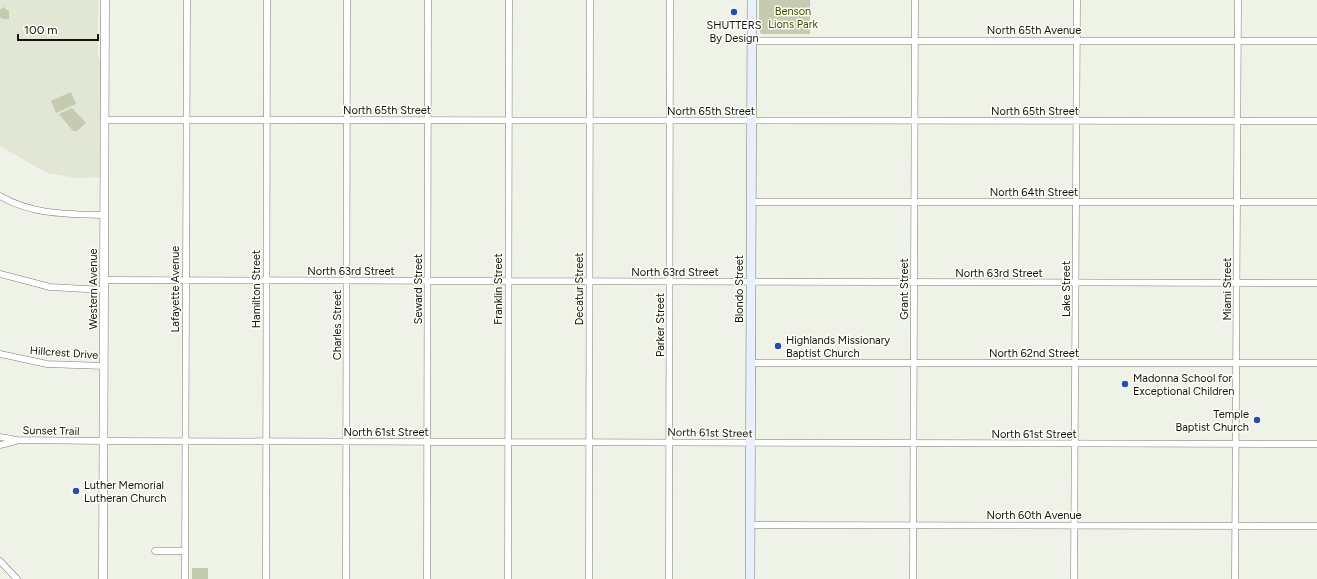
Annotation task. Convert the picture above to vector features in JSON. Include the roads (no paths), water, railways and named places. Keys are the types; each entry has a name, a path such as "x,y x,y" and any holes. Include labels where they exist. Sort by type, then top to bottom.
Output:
{"main road":[{"name":"Blondo Street","path":"750,579 752,0"}],"street":[{"name":"Western Avenue","path":"103,579 105,0"},
{"name":"Lafayette Avenue","path":"185,579 187,0"},
{"name":"Hamilton Street","path":"266,579 267,0"},
{"name":"Charles Street","path":"346,579 347,0"},
{"name":"Seward Street","path":"427,579 428,0"},
{"name":"Franklin Street","path":"508,579 509,0"},
{"name":"Decatur Street","path":"588,579 590,0"},
{"name":"Parker Street","path":"669,579 670,0"},
{"name":"Grant Street","path":"912,579 914,444 915,0"},
{"name":"Lake Street","path":"1074,579 1077,0"},
{"name":"Miami Street","path":"1235,579 1238,0"},
{"name":"North 65th Avenue","path":"752,41 1317,40"},
{"name":"North 65th Street","path":"105,120 1317,121"},
{"path":"0,196 17,205 40,212 104,215"},
{"name":"North 64th Street","path":"751,202 1317,202"},
{"path":"0,274 50,287 104,290"},
{"name":"North 63rd Street","path":"104,280 751,283 1317,283"},
{"name":"Hillcrest Drive","path":"0,354 47,364 104,366"},
{"name":"North 62nd Street","path":"751,363 1317,363"},
{"name":"Sunset Trail","path":"0,437 17,440 103,441"},
{"path":"0,445 17,440"},
{"name":"North 61st Street","path":"103,441 1317,444"},
{"name":"North 60th Avenue","path":"750,525 1317,526"},
{"path":"155,551 185,551"},
{"path":"0,561 17,579"}],"place":[{"name":"SHUTTERS By Design","path":"734,12"},
{"name":"Highlands Missionary Baptist Church","path":"778,346"},
{"name":"Madonna School for Exceptional Children","path":"1125,384"},
{"name":"Temple Baptist Church","path":"1257,420"},
{"name":"Luther Memorial Lutheran Church","path":"76,491"}],"park label":[{"name":"Benson Lions Park","path":"793,17"}]}
